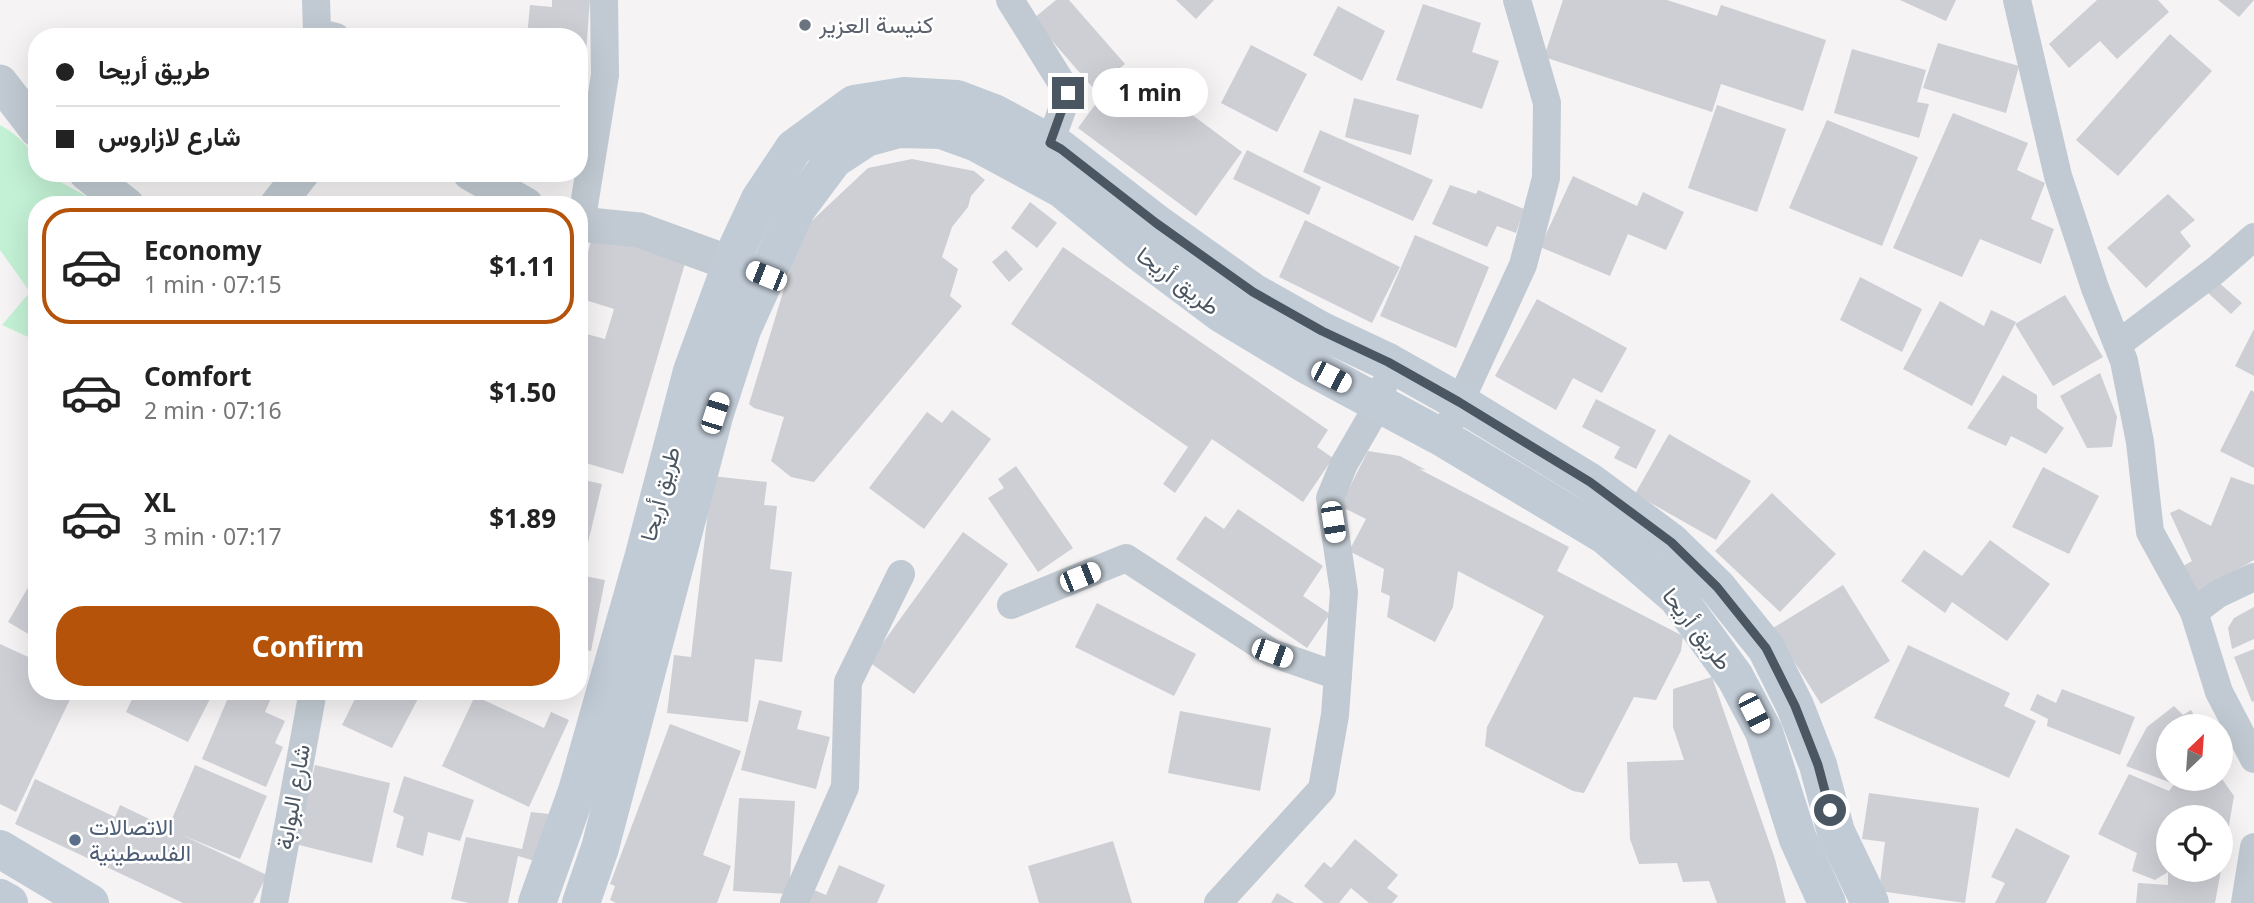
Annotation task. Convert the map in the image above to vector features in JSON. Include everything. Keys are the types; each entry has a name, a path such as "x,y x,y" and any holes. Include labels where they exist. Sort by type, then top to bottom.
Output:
{"main road":[{"name":"طريق أريحا","path":"581,903 600,848 715,413 742,330 760,199 793,148 854,104 904,96 957,99 995,113 1061,149 1156,223 1253,292 1459,402 1590,482 1671,542 1717,587 1766,648 1795,706 1818,765 1836,832 1870,903"},
{"name":"طريق أريحا","path":"537,903 580,778 644,555 692,371 749,269 834,159 866,138 899,130 941,130 988,149 1062,189 1222,314 1307,365 1443,438 1606,536 1677,597 1735,677 1763,732 1819,896"},
{"path":"0,849 90,903"},
{"path":"0,898 9,903"}],"street":[{"path":"316,0 317,28"},
{"path":"588,176 605,75 604,0"},
{"path":"1010,0 1068,93 1050,143"},
{"path":"1443,438 1523,265 1546,178 1547,103 1517,0"},
{"path":"2017,0 2058,176 2095,288 2124,361 2140,442 2150,532 2194,612 2219,692 2254,759"},
{"path":"0,82 28,118"},
{"path":"98,182 115,196"},
{"path":"284,196 295,182"},
{"path":"486,182 510,196"},
{"path":"588,225 639,230 749,269"},
{"path":"2118,344 2216,270 2254,237"},
{"path":"1218,903 1322,789 1335,716 1344,593 1329,498 1344,464 1380,402 1388,362"},
{"path":"1011,605 1126,558 1272,653 1338,676"},
{"path":"794,903 845,786 848,682 901,574"},
{"path":"2194,612 2218,594 2254,577"},
{"name":"شارع البوابة","path":"274,903 311,700"},
{"path":"2245,903 2254,847"}],"green space":[{"path":"0,125 28,149 28,182 60,182 86,196 28,196 28,289 0,250"},
{"path":"28,294 28,337 2,325"}],"building":[{"path":"552,0 590,0 588,28 528,28 530,5 552,7"},
{"path":"1056,0 1069,0 1125,64 1094,89 1033,19"},
{"path":"1176,0 1214,0 1196,19"},
{"path":"1563,0 1667,0 1717,16 1721,5 1826,40 1803,111 1721,84 1712,112 1544,57"},
{"path":"1900,0 1956,0 1946,21"},
{"path":"2097,0 2158,0 2169,12 2117,59 2100,41 2069,68 2049,44"},
{"path":"2218,0 2254,0 2239,17"},
{"path":"1423,4 1481,23 1472,52 1499,61 1482,109 1396,80"},
{"path":"1338,6 1385,31 1362,81 1313,55"},
{"path":"2170,34 2212,71 2118,176 2076,140"},
{"path":"1938,43 2019,66 2006,113 1923,88"},
{"path":"1251,45 1307,74 1277,132 1221,103"},
{"path":"1852,49 1926,70 1917,102 1929,104 1919,138 1834,113"},
{"path":"1119,72 1154,97 1160,91 1242,152 1196,216 1078,128"},
{"path":"1354,98 1419,115 1411,155 1345,137"},
{"path":"1717,105 1786,129 1757,212 1688,188"},
{"path":"1953,113 2028,143 2017,170 2045,183 2031,219 2054,229 2041,264 1980,239 1962,277 1893,248"},
{"path":"1827,120 1918,157 1882,246 1789,208"},
{"path":"1320,130 1433,180 1413,221 1303,172"},
{"path":"1247,150 1321,187 1309,215 1233,179"},
{"path":"912,159 974,171 985,180 971,196 968,207 952,227 942,257 958,269 950,296 962,306 814,482 791,477 771,461 784,417 749,404 802,230 868,168"},
{"path":"1573,176 1637,206 1643,192 1684,212 1666,250 1628,234 1610,276 1540,247"},
{"path":"1450,185 1476,194 1478,190 1524,209 1516,233 1497,226 1487,247 1432,224"},
{"path":"2168,194 2195,220 2180,232 2191,246 2146,288 2107,248"},
{"path":"1030,202 1057,223 1037,248 1011,228"},
{"path":"1305,220 1400,267 1372,323 1279,277"},
{"path":"594,231 686,260 623,474 588,464 588,334 605,339 614,309 588,301 588,252"},
{"path":"1415,235 1489,267 1456,348 1380,316"},
{"path":"1063,247 1328,430 1317,447 1333,458 1303,502 1212,439 1175,493 1163,484 1188,447 1011,324"},
{"path":"1006,250 1023,269 1009,282 992,262"},
{"path":"1860,277 1922,309 1902,352 1840,320"},
{"path":"2216,280 2242,303 2231,314 2206,291"},
{"path":"2065,295 2103,357 2053,386 2015,324"},
{"path":"1537,299 1627,348 1602,393 1573,378 1556,410 1495,376"},
{"path":"1940,301 1984,326 1991,310 2016,322 1972,406 1903,369"},
{"path":"2254,329 2254,376 2235,366"},
{"path":"2100,373 2117,417 2112,447 2087,448 2060,396"},
{"path":"2003,375 2037,395 2037,408 2064,428 2046,454 2011,436 2006,446 1967,428"},
{"path":"2251,390 2254,392 2254,468 2220,451"},
{"path":"1596,399 1656,430 1636,469 1614,458 1620,447 1582,427"},
{"path":"952,410 991,439 924,529 869,488 927,412 942,423"},
{"path":"1669,434 1751,481 1716,540 1635,494"},
{"path":"1368,451 1400,456 1426,470 1419,469 1569,547 1557,571 1683,636 1681,651 1656,700 1634,697 1584,793 1573,791 1485,746 1487,727 1544,616 1458,571 1453,607 1435,642 1387,617 1390,596 1381,592 1384,569 1349,551 1366,519 1340,506"},
{"path":"1016,466 1073,548 1038,572 988,498 1004,488 998,479"},
{"path":"2043,467 2099,496 2069,554 2012,527"},
{"path":"712,476 767,482 764,505 777,506 770,569 792,572 782,662 755,659 748,722 667,713 674,655 691,657"},
{"path":"2231,477 2254,485 2254,560 2197,593 2183,566 2192,561 2170,513 2179,509 2211,526"},
{"path":"588,481 602,484 588,543"},
{"path":"1772,493 1836,554 1780,612 1715,551"},
{"path":"1238,509 1323,566 1303,596 1330,614 1307,648 1176,559 1205,516 1224,529"},
{"path":"963,532 1008,564 914,694 869,662"},
{"path":"1990,540 2050,584 2007,641 1952,602 1945,613 1901,581 1924,550 1962,576"},
{"path":"588,577 605,580 591,651 588,650"},
{"path":"1843,585 1890,661 1821,704 1773,628"},
{"path":"28,588 28,634 8,622"},
{"path":"1097,603 1196,654 1174,696 1075,647"},
{"path":"2254,607 2254,639 2232,649 2228,628 2234,618"},
{"path":"0,644 28,657 28,700 70,700 16,812 0,804"},
{"path":"1908,645 2010,693 2004,706 2036,721 2009,778 1874,718"},
{"path":"2254,649 2254,701 2252,702 2234,657"},
{"path":"1712,677 1775,859 1786,903 1717,903 1709,881 1683,882 1677,863 1639,864 1630,839 1627,762 1684,760 1673,727 1673,689"},
{"path":"2062,689 2135,717 2120,755 2047,726 2048,719 2030,710 2037,694 2056,703"},
{"path":"132,700 209,700 188,742 126,712"},
{"path":"227,700 270,700 265,712 285,721 275,743 283,747 266,787 202,759"},
{"path":"354,700 417,700 392,748 342,725"},
{"path":"473,700 484,700 544,728 551,712 569,720 529,807 442,766"},
{"path":"759,700 802,711 797,729 830,737 816,789 741,770"},
{"path":"2174,706 2182,714 2164,714"},
{"path":"1180,711 1271,728 1260,791 1168,773"},
{"path":"2156,720 2156,777 2126,766 2147,727"},
{"path":"670,724 741,751 703,855 731,866 717,903 616,903 610,900 615,886 610,884"},
{"path":"195,765 267,796 240,859 182,835 267,875 253,903 183,903 15,824 35,779 115,817 120,805 168,828"},
{"path":"315,765 390,783 372,863 295,844"},
{"path":"2129,774 2156,785 2156,791 2230,791 2234,796 2232,805 2156,805 2155,880 2132,871 2137,853 2098,834"},
{"path":"404,776 474,800 460,841 428,832 423,856 396,847 404,817 393,812"},
{"path":"1869,793 1979,808 1965,903 1879,891 1885,842 1862,839"},
{"path":"739,798 795,801 789,894 733,891"},
{"path":"531,812 549,814 538,862 518,856 508,903 469,903 451,899 466,837 522,849"},
{"path":"2016,828 2070,856 2046,903 1995,903 2005,883 1991,877"},
{"path":"1355,839 1398,875 1387,888 1398,896 1392,903 1369,903 1351,888 1339,903 1324,903 1304,886 1324,862 1331,868"},
{"path":"1113,841 1132,903 1039,903 1028,866"},
{"path":"839,865 885,885 877,903 806,903 812,889 826,895"},
{"path":"2168,882 2219,882 2215,903 2136,903 2138,883 2168,885"},
{"path":"1277,893 1294,903 1271,903"}],"place":[{"name":"كنيسة العزير","path":"805,25"},
{"name":"الاتصالات الفلسطينية","path":"75,840"}],"route":[{"path":"1068,93 1050,143 1156,223 1253,292 1459,402 1590,482 1671,542 1717,587 1766,648 1795,706 1818,765 1830,810"}]}
